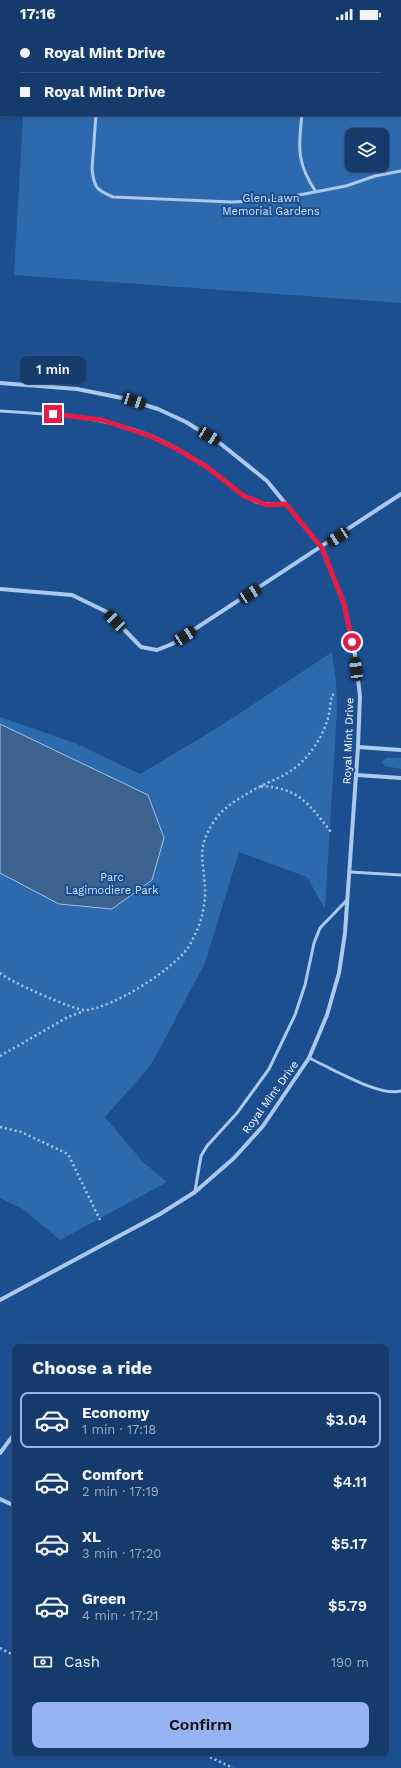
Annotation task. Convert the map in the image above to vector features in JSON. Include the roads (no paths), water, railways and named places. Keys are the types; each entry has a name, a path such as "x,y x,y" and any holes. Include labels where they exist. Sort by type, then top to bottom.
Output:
{"street":[{"name":"Royal Mint Drive","path":"0,383 78,388 122,398 158,409 186,422 220,444 267,481 322,548 344,604 355,655 360,696 357,775 345,933 339,973 327,1015 309,1058 263,1126 234,1158 195,1192 160,1214 0,1300"},
{"path":"0,589 72,595 107,612 141,647 157,650 172,644 322,548 401,494"},
{"path":"358,747 401,750"},
{"path":"357,775 401,778"},
{"path":"0,1453 12,1438"},
{"path":"0,1498 12,1504"}],"lane":[{"path":"96,116 92,169 93,178 95,186 101,192 113,197 232,202 273,200 346,186 375,176 401,172"},
{"path":"302,116 300,157 306,176 316,192"},
{"path":"0,411 80,416 124,426 177,449 207,467 244,496 256,502 267,505 286,504"},
{"path":"350,872 401,875"},
{"name":"Royal Mint Drive","path":"195,1192 201,1156 207,1146 241,1107 269,1069 295,1015 305,985 314,943 320,928 347,900"},
{"path":"309,1058 379,1090 395,1093 401,1091"}],"park label":[{"name":"Glen Lawn Memorial Gardens","path":"271,204"},
{"name":"Parc Lagimodiere Park","path":"112,883"}]}
